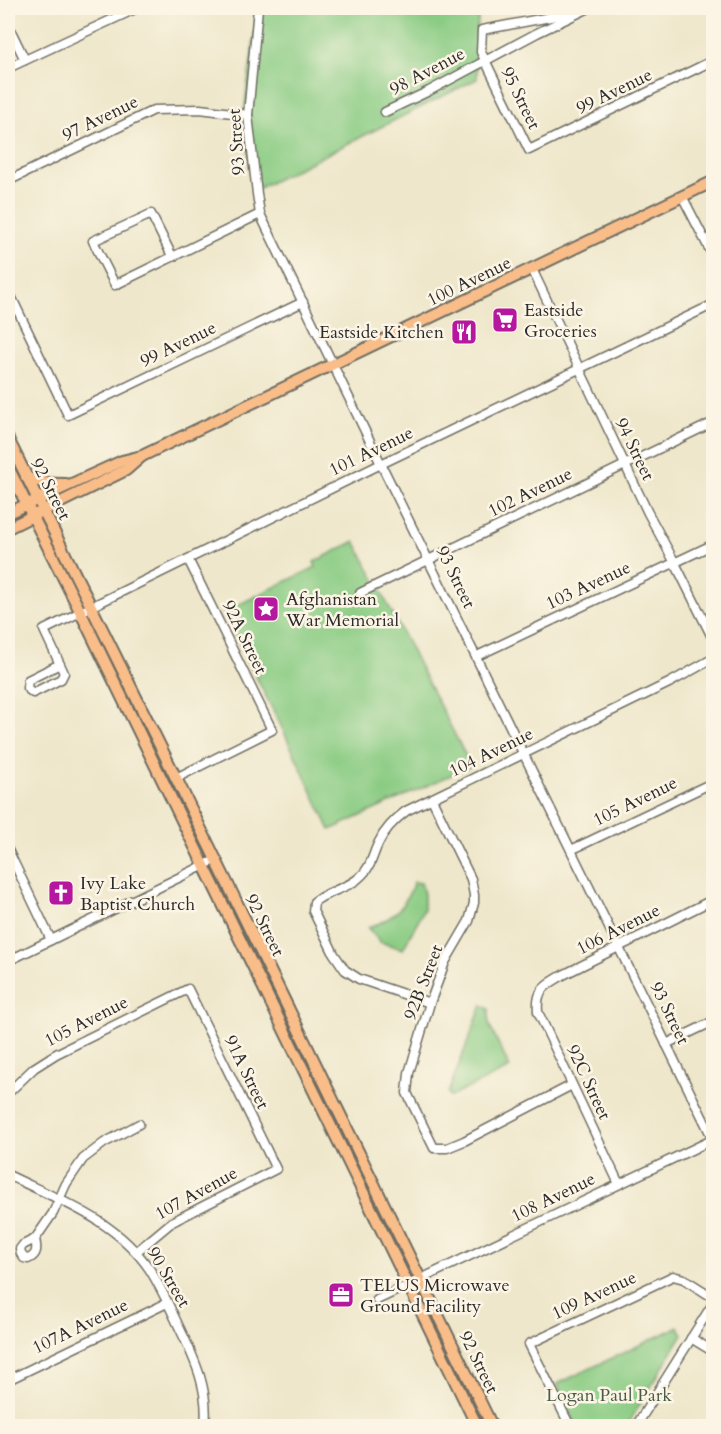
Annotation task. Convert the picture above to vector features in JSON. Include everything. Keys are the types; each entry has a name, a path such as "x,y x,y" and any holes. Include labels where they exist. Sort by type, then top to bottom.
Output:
{"main road":[{"name":"100 Avenue","path":"8,528 32,515 41,505 73,484 122,460 142,456 714,181"},
{"name":"92 Street","path":"8,439 41,505 85,609 204,866 477,1426"},
{"name":"100 Avenue","path":"8,513 27,505 41,505 126,470 142,456"},
{"name":"92 Street","path":"8,467 176,778 492,1426"},
{"path":"26,477 46,484 73,484"}],"street":[{"path":"8,68 137,8"},
{"name":"93 Street","path":"258,8 248,115 260,214 713,1140"},
{"name":"98 Avenue","path":"386,112 586,9"},
{"name":"98 Avenue","path":"484,60 480,52 482,30 586,9"},
{"path":"8,25 25,60"},
{"name":"95 Street","path":"484,60 529,150"},
{"name":"99 Avenue","path":"529,150 714,60"},
{"name":"97 Avenue","path":"8,181 154,110 200,109 248,115"},
{"path":"682,196 714,258"},
{"path":"172,256 151,214 93,241 115,285 260,214"},
{"name":"94 Street","path":"532,269 624,465 714,641"},
{"name":"99 Avenue","path":"8,290 68,416 303,302"},
{"name":"101 Avenue","path":"60,664 44,630 578,368 714,304"},
{"name":"102 Avenue","path":"360,593 714,422"},
{"name":"103 Avenue","path":"477,656 714,544"},
{"name":"92A Street","path":"176,778 272,730 188,559"},
{"name":"104 Avenue","path":"430,1004 359,979 345,970 334,954 316,917 314,902 362,877 383,835 391,824 406,812 669,683 714,657"},
{"name":"105 Avenue","path":"571,850 714,782"},
{"name":"92B Street","path":"432,799 471,879 474,903 469,921 445,962 430,1004 409,1073 407,1093 434,1148 447,1148 572,1085"},
{"path":"8,850 51,940"},
{"path":"8,961 215,860"},
{"name":"106 Avenue","path":"540,993 543,988 563,975 714,899"},
{"name":"105 Avenue","path":"8,1093 34,1068 56,1054 188,989"},
{"name":"91A Street","path":"188,989 276,1169"},
{"name":"92C Street","path":"540,993 537,999 538,1012 619,1184"},
{"path":"666,1044 714,1021"},
{"path":"35,1239 53,1213 73,1171 82,1160 104,1143 139,1124"},
{"name":"108 Avenue","path":"377,1300 713,1140"},
{"name":"107 Avenue","path":"136,1252 172,1222 276,1169"},
{"name":"90 Street","path":"8,1175 95,1217 136,1252 154,1276 194,1358 201,1376 205,1397 205,1426"},
{"name":"109 Avenue","path":"570,1426 529,1344 673,1276 684,1279 714,1300"},
{"path":"634,1426 638,1424 714,1300"},
{"name":"107A Avenue","path":"8,1380 167,1303"},
{"path":"691,1338 714,1352"}],"green space":[{"path":"258,8 479,8 477,79 253,191 244,112"},
{"path":"355,541 471,766 330,830 282,728 223,612 316,567 314,562"},
{"path":"414,882 421,883 424,909 403,949 380,942 368,928 392,916 402,906"},
{"path":"482,1005 489,1009 489,1024 510,1068 450,1097 448,1093"},
{"name":"Logan Paul Park","path":"678,1327 683,1334 630,1421 621,1426 577,1426 557,1384"}],"place":[{"name":"Eastside Groceries","path":"505,320"},
{"name":"Eastside Kitchen","path":"464,332"},
{"name":"Afghanistan War Memorial","path":"266,609"},
{"name":"Ivy Lake Baptist Church","path":"61,893"},
{"name":"TELUS Microwave Ground Facility","path":"341,1295"}]}
